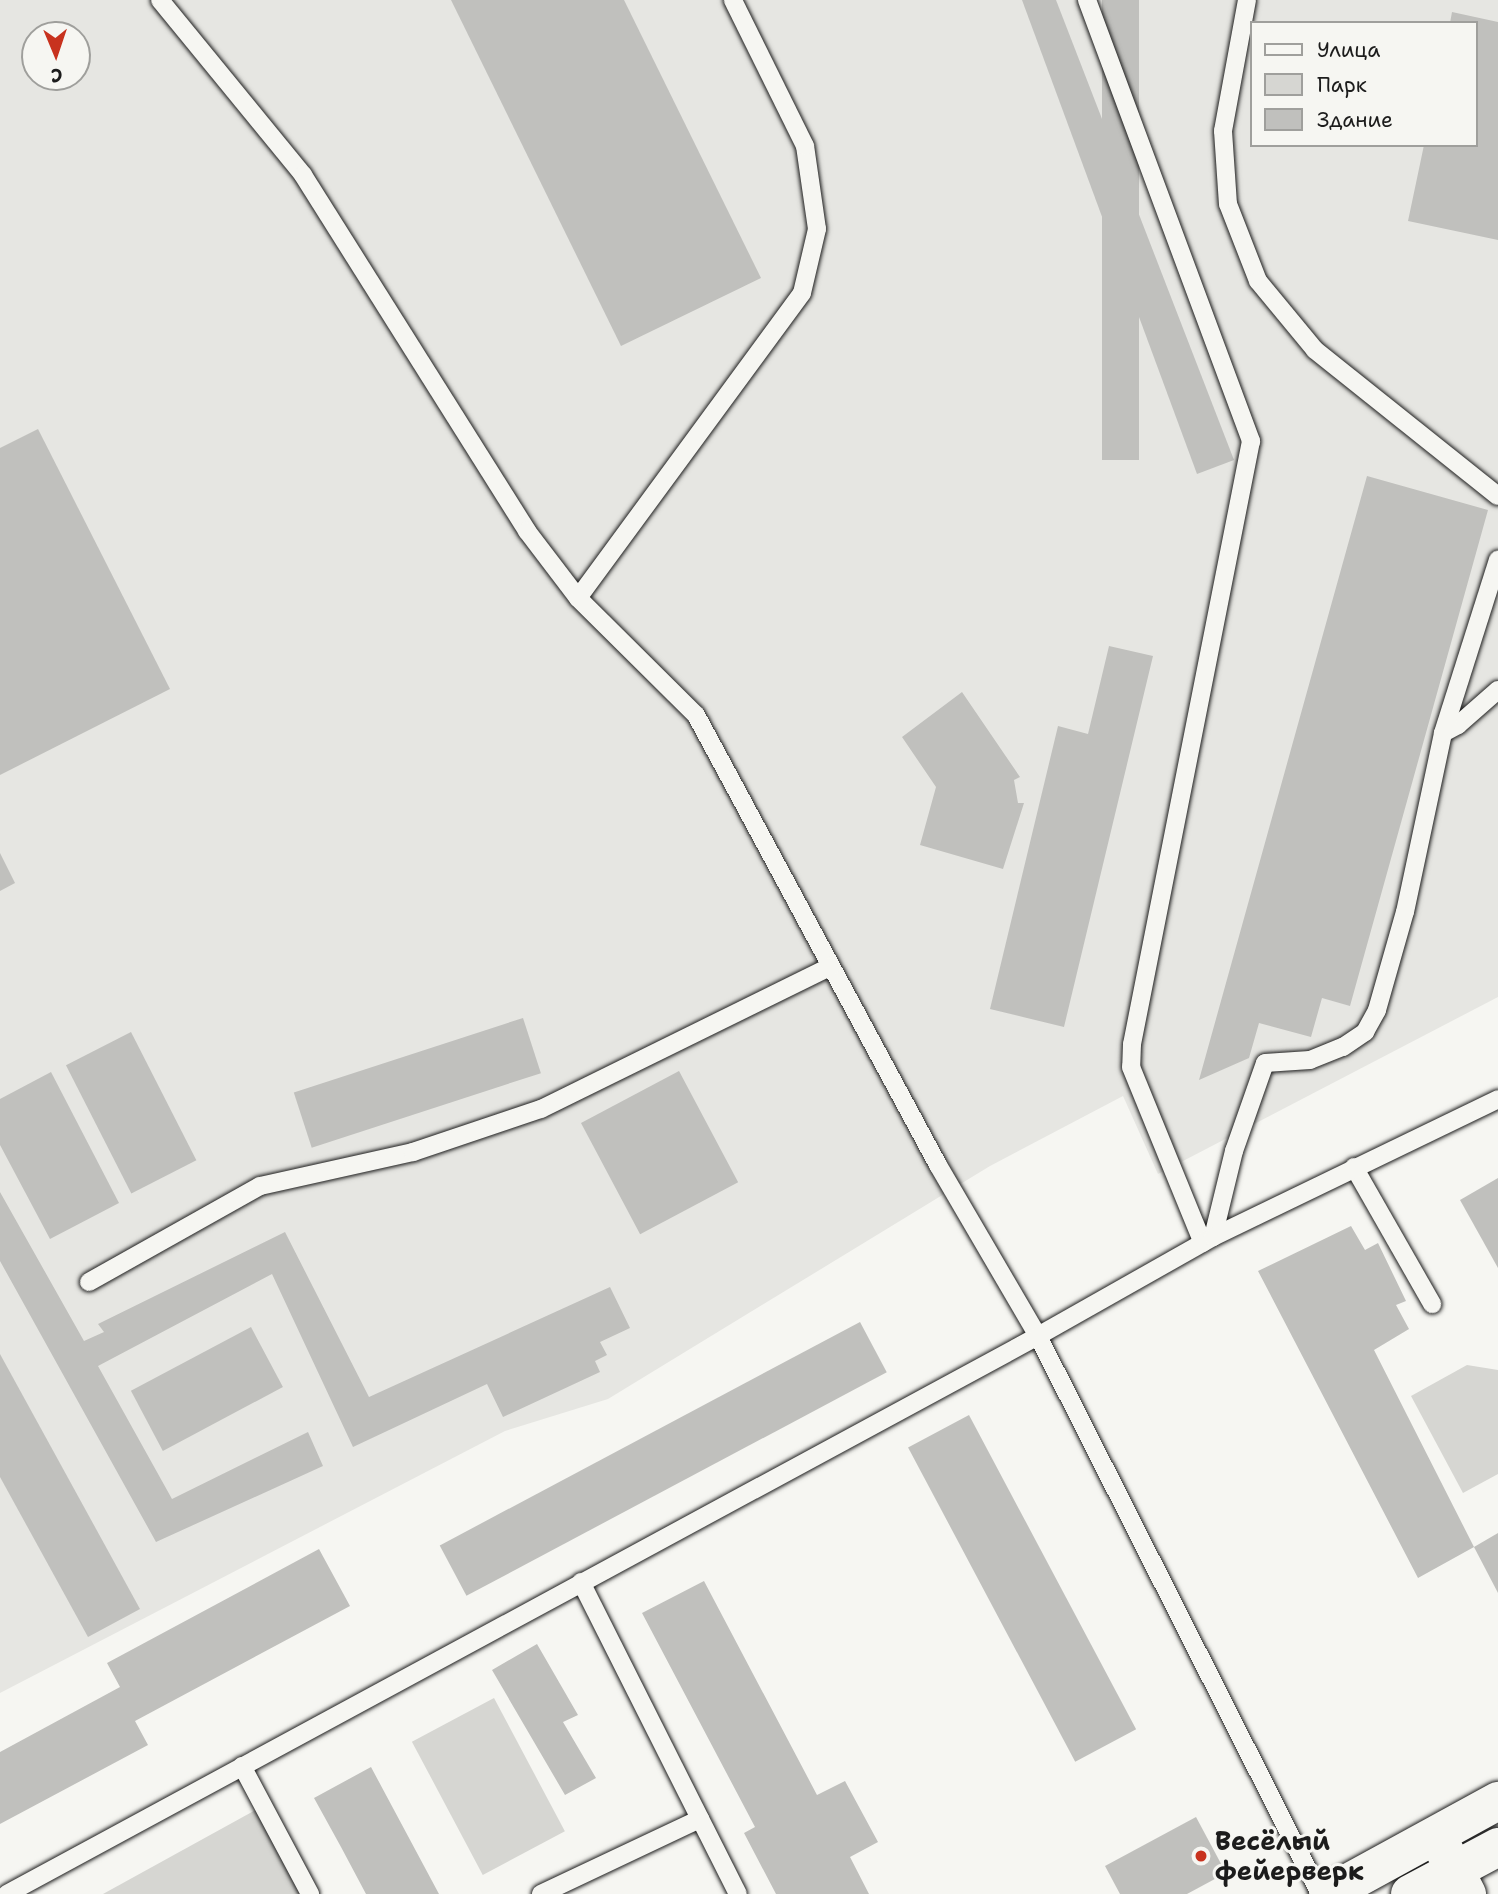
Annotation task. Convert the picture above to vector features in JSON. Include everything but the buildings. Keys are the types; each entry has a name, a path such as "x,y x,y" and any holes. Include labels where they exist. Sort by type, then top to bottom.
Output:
{"main road":[{"path":"1328,1894 1498,1801"},
{"path":"1436,1836 1461,1882"},
{"path":"1410,1894 1461,1882 1498,1847"}],"lane":[{"path":"160,0 303,175 527,531 578,598 696,715 938,1165 1038,1336 1320,1894"},
{"path":"578,598 802,293 817,229 805,146 733,0"},
{"path":"1087,0 1251,441 1132,1044 1131,1067 1208,1240"},
{"path":"1247,0 1223,131 1228,204 1258,281 1315,350 1498,496"},
{"path":"1208,1240 1234,1151 1265,1063 1310,1060 1343,1047 1365,1031 1377,1010 1405,912 1443,733 1498,560"},
{"path":"1443,733 1458,724 1498,690"},
{"path":"89,1282 260,1186 413,1152 541,1109 831,966"},
{"path":"7,1894 1038,1336 1208,1240 1498,1099"},
{"path":"1354,1167 1432,1304"},
{"path":"581,1582 738,1894"},
{"path":"242,1766 310,1894"},
{"path":"541,1894 700,1819"}],"shaded area":[{"path":"0,0 1498,0 1498,997 1158,1174 1123,1096 990,1166 608,1399 505,1431 0,1693"}],"green space":[{"path":"1467,1365 1498,1370 1498,1474 1463,1493 1411,1396"},
{"path":"494,1698 565,1831 483,1875 412,1742"},
{"path":"263,1806 310,1894 103,1894"}],"place":[{"name":"Весёлый фейерверк","path":"1201,1856"}]}
